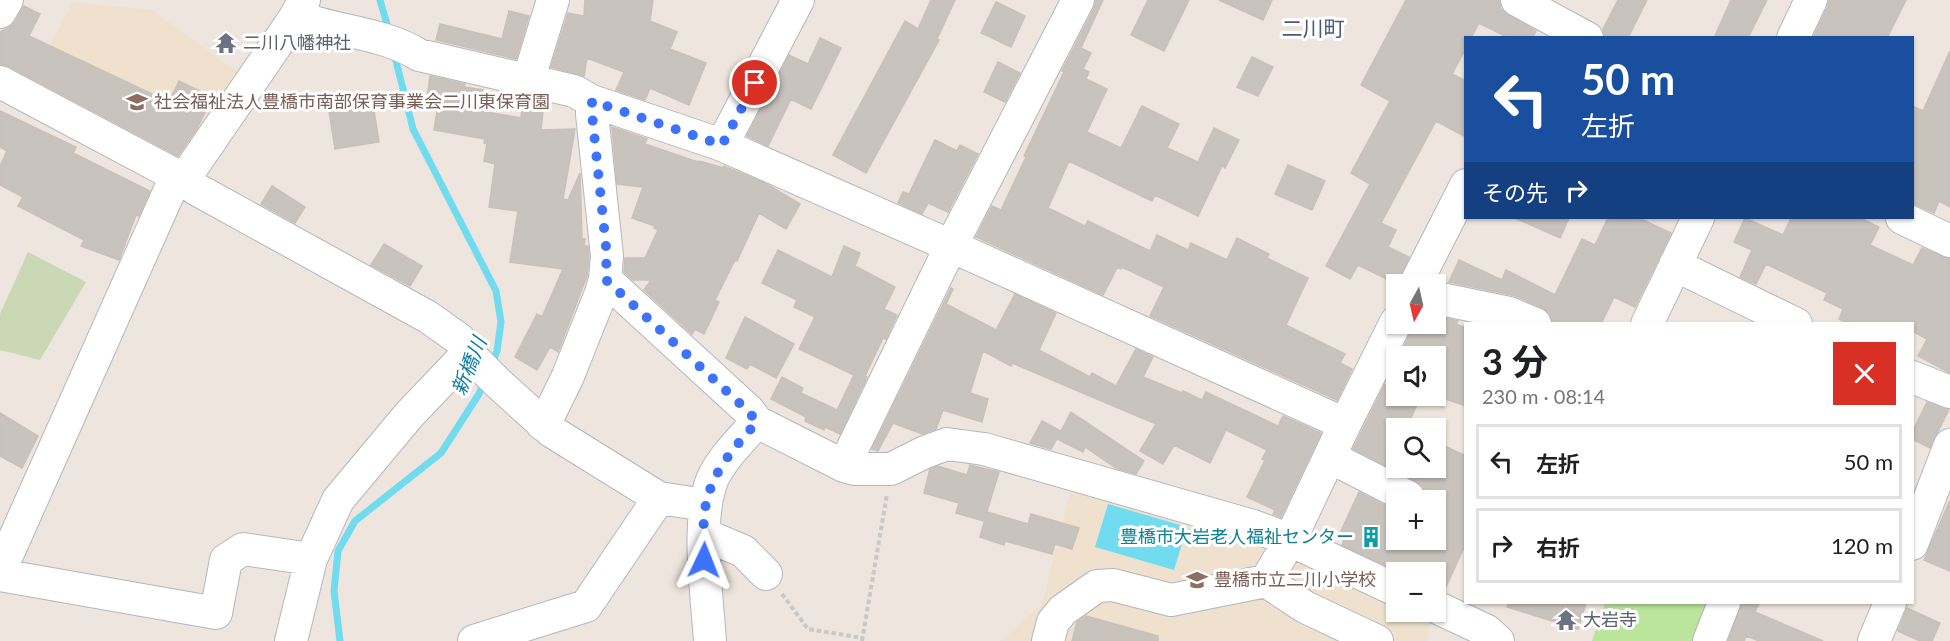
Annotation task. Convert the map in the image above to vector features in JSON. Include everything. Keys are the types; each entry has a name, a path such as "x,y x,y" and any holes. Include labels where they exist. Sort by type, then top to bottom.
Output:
{"street":[{"path":"0,12 7,0"},
{"path":"528,81 553,0"},
{"path":"722,145 798,0"},
{"path":"844,466 951,246 1078,0"},
{"path":"1517,0 1548,28 1579,36"},
{"path":"1794,36 1811,0"},
{"path":"311,559 243,549 226,560 216,613 0,573 173,183 191,169 300,8 312,23 350,30 407,47 419,55 574,91 592,101 722,145 1345,424"},
{"path":"0,82 179,177 195,189 428,317 459,339 498,383 551,431 659,498 705,520 743,551 766,574"},
{"path":"542,424 548,417 568,376 605,279 607,256 592,101"},
{"path":"1422,274 1464,189"},
{"path":"1648,322 1698,219"},
{"path":"1904,219 1950,241"},
{"path":"1675,265 1792,322"},
{"path":"605,279 748,411 757,422 844,466 855,469 891,470 925,452 947,444 984,449 1253,526 1290,540 1386,585"},
{"path":"1446,300 1509,314 1529,322"},
{"path":"1266,581 1290,540 1390,334"},
{"path":"291,641 311,559 338,500 409,416 471,354"},
{"path":"1914,378 1950,392"},
{"path":"710,641 704,560 705,520 712,480 725,459 757,422"},
{"path":"1914,539 1950,445"},
{"path":"1330,457 1394,490"},
{"path":"474,641 586,606 659,498"},
{"path":"1048,641 1053,622 1063,610 1097,586 1113,585 1171,600 1266,581 1305,607 1377,641"},
{"path":"1709,641 1721,604"},
{"path":"1874,641 1890,604"},
{"path":"1446,612 1487,632 1498,641"}],"path":[{"path":"766,574 808,628 862,639 891,470"}],"shaded area":[{"path":"73,2 152,10 240,74 173,163 26,88"},
{"name":"豊橋市立二川小学校","path":"1073,481 1247,532 1267,552 1297,556 1386,599 1386,622 1431,622 1426,641 1001,641 1042,604"}],"green space":[{"path":"28,252 86,282 40,360 0,350 0,314"},
{"path":"1605,604 1708,604 1713,606 1700,641 1592,641"}],"water":[{"path":"1108,504 1187,527 1174,570 1095,547"}],"building":[{"path":"585,0 653,0 650,21 677,32 670,49 706,63 689,105 650,88 645,100 616,90 624,72 587,58 584,76 551,67 568,13 584,16"},
{"path":"931,0 955,0 937,39 939,40 866,173 833,155 905,21 918,29"},
{"path":"1096,0 1103,0 1081,48 1091,53 1083,69 1089,72 1086,79 1107,89 1087,132 1121,148 1142,106 1179,124 1167,148 1198,162 1214,128 1239,140 1225,168 1222,166 1198,216 1155,195 1152,201 1069,161 1048,208 1085,226 1088,221 1150,251 1157,235 1188,250 1191,243 1227,260 1237,238 1269,254 1267,258 1308,278 1286,325 1345,354 1340,363 1352,369 1337,400 1150,316 1164,287 1122,267 1117,268 1103,295 976,237 992,206 1001,210"},
{"path":"1148,0 1189,0 1164,51 1131,35"},
{"path":"1219,0 1272,0 1263,20"},
{"path":"1406,0 1499,0 1501,9 1508,15 1536,31 1534,36 1505,36 1479,23 1472,36 1464,36 1464,52 1452,74 1464,80 1464,136 1436,121 1381,223 1396,230 1388,247 1409,257 1401,274 1386,274 1386,279 1358,265 1350,279 1326,266 1370,184 1351,173 1390,101 1361,85"},
{"path":"1618,0 1647,0 1629,36 1605,36 1603,29"},
{"path":"1731,0 1767,0 1749,36 1715,36"},
{"path":"1829,0 1906,0 1888,36 1814,36"},
{"path":"996,2 1025,16 1011,47 981,33"},
{"path":"24,6 40,14 29,36 169,102 179,81 212,97 198,127 178,156 8,66 0,64 0,32 15,22"},
{"path":"509,11 529,16 516,59 436,40 440,24 502,39"},
{"path":"820,38 841,48 811,109 791,99 768,146 747,136 789,55 808,64"},
{"path":"1950,51 1950,207 1939,201 1934,213 1914,204 1914,107 1923,111"},
{"path":"1252,57 1273,67 1258,96 1237,87"},
{"path":"998,62 1020,73 1005,102 984,92"},
{"path":"430,76 465,84 464,87 483,90 480,111 521,118 523,98 526,98 544,102 541,130 575,129 563,199 568,200 580,173 582,239 585,239 584,246 588,246 589,256 587,276 558,352 550,347 537,370 515,357 537,314 542,317 563,269 510,262 518,211 489,207 495,164 484,161 487,144 484,143 485,139 434,130 439,99 427,98"},
{"path":"373,104 379,142 335,149 329,111"},
{"path":"0,111 76,147 73,153 150,191 139,216 136,215 119,260 81,246 84,240 18,206 23,197 0,185 0,166 7,151 0,147"},
{"path":"612,127 647,139 645,144 698,162 724,168 724,166 765,183 800,204 786,229 759,213 737,261 735,260 715,300 719,302 704,334 695,329 692,334 644,290 651,280 633,280 624,272 625,258 645,258 658,230 654,228 655,226 632,218 643,187 617,184"},
{"path":"935,140 957,151 960,145 978,154 948,212 928,203 922,214 898,203 903,192 909,194"},
{"path":"1288,165 1325,181 1312,210 1275,194"},
{"path":"272,186 305,207 295,223 261,204"},
{"path":"1517,219 1569,219 1560,238"},
{"path":"1608,219 1641,219 1671,233 1635,307 1614,297 1602,322 1552,322 1550,314 1543,308 1516,296 1449,282 1459,260 1502,280 1506,270 1555,295 1582,239 1595,245"},
{"path":"1745,219 1783,235 1791,219 1862,219 1879,227 1870,245 1913,265 1922,248 1950,259 1950,373 1918,356 1927,339 1914,332 1914,322 1846,322 1839,319 1843,309 1824,300 1827,293 1766,264 1756,284 1740,277 1752,250 1734,242"},
{"path":"384,244 422,266 410,286 371,265"},
{"path":"844,246 860,253 855,266 895,287 884,309 897,315 886,339 883,338 840,434 825,427 824,430 805,421 806,417 771,399 782,377 803,388 801,393 837,410 854,375 799,349 815,317 794,307 797,300 762,283 778,250 832,277"},
{"path":"951,288 953,289 946,304 996,330 1015,294 1056,313 1039,350 1090,377 1092,373 1116,386 1136,349 1153,357 1143,377 1202,400 1206,392 1278,426 1283,416 1321,433 1281,517 1273,514 1275,510 1247,497 1265,460 1262,459 1267,450 1226,430 1210,463 1174,445 1163,464 1140,451 1156,424 1012,363 1011,366 983,351 970,393 988,399 982,422 943,410 936,429 922,434 893,423 878,451 872,449"},
{"path":"745,317 794,344 776,378 750,364 747,369 726,358"},
{"path":"1446,318 1458,321 1456,324 1464,327 1464,405 1446,399 1446,346 1404,346 1409,334 1446,334"},
{"path":"1385,384 1386,406 1416,406 1411,418 1386,418 1386,466 1353,449"},
{"path":"1927,402 1949,409 1930,448 1914,440 1914,429"},
{"path":"1071,412 1144,461 1136,474 1116,468 1085,447 1083,452 1057,439"},
{"path":"0,413 38,436 22,468 0,456"},
{"path":"1042,421 1061,431 1051,449 1030,443"},
{"path":"1446,447 1464,455 1464,547 1446,587 1446,562 1386,562 1386,566 1342,545 1347,533 1341,531 1359,492 1386,506 1386,550 1446,550 1446,490 1424,490 1410,478 1446,478"},
{"path":"970,465 999,472 984,521 956,513 959,503 924,493 930,469 938,466 967,475"},
{"path":"1950,500 1950,571 1924,560"},
{"path":"987,512 1028,524 1031,514 1079,528 1072,549 1055,544 1052,554 1005,541 1004,545 980,537"},
{"name":"大岩寺","path":"1508,604 1586,604 1578,629 1507,607"},
{"path":"1742,604 1759,604 1755,612 1823,641 1759,641 1746,636 1744,641 1728,641"},
{"path":"1907,608 1940,623 1932,641 1920,641 1898,631"},
{"path":"1086,616 1158,636 1158,641 1072,641 1077,622"}],"waterway":[{"name":"新橋川","path":"380,0 389,31"},
{"name":"新橋川","path":"394,53 413,129 496,291 501,322 497,351 491,366"},
{"name":"新橋川","path":"340,641 334,591 338,551 355,521 441,453 479,394 484,382"}],"place":[{"name":"二川八幡神社","path":"226,43"},
{"name":"社会福祉法人豊橋市南部保育事業会二川東保育園","path":"137,102"},
{"name":"豊橋市大岩老人福祉センター","path":"1371,537"},
{"name":"豊橋市立二川小学校","path":"1197,580"},
{"name":"大岩寺","path":"1566,620"}],"district":[{"name":"二川町","path":"1313,29"}],"route":[{"path":"704,560 705,506 712,480 725,459 757,422 748,411 605,279 607,256 592,101 722,145 755,83"}]}
